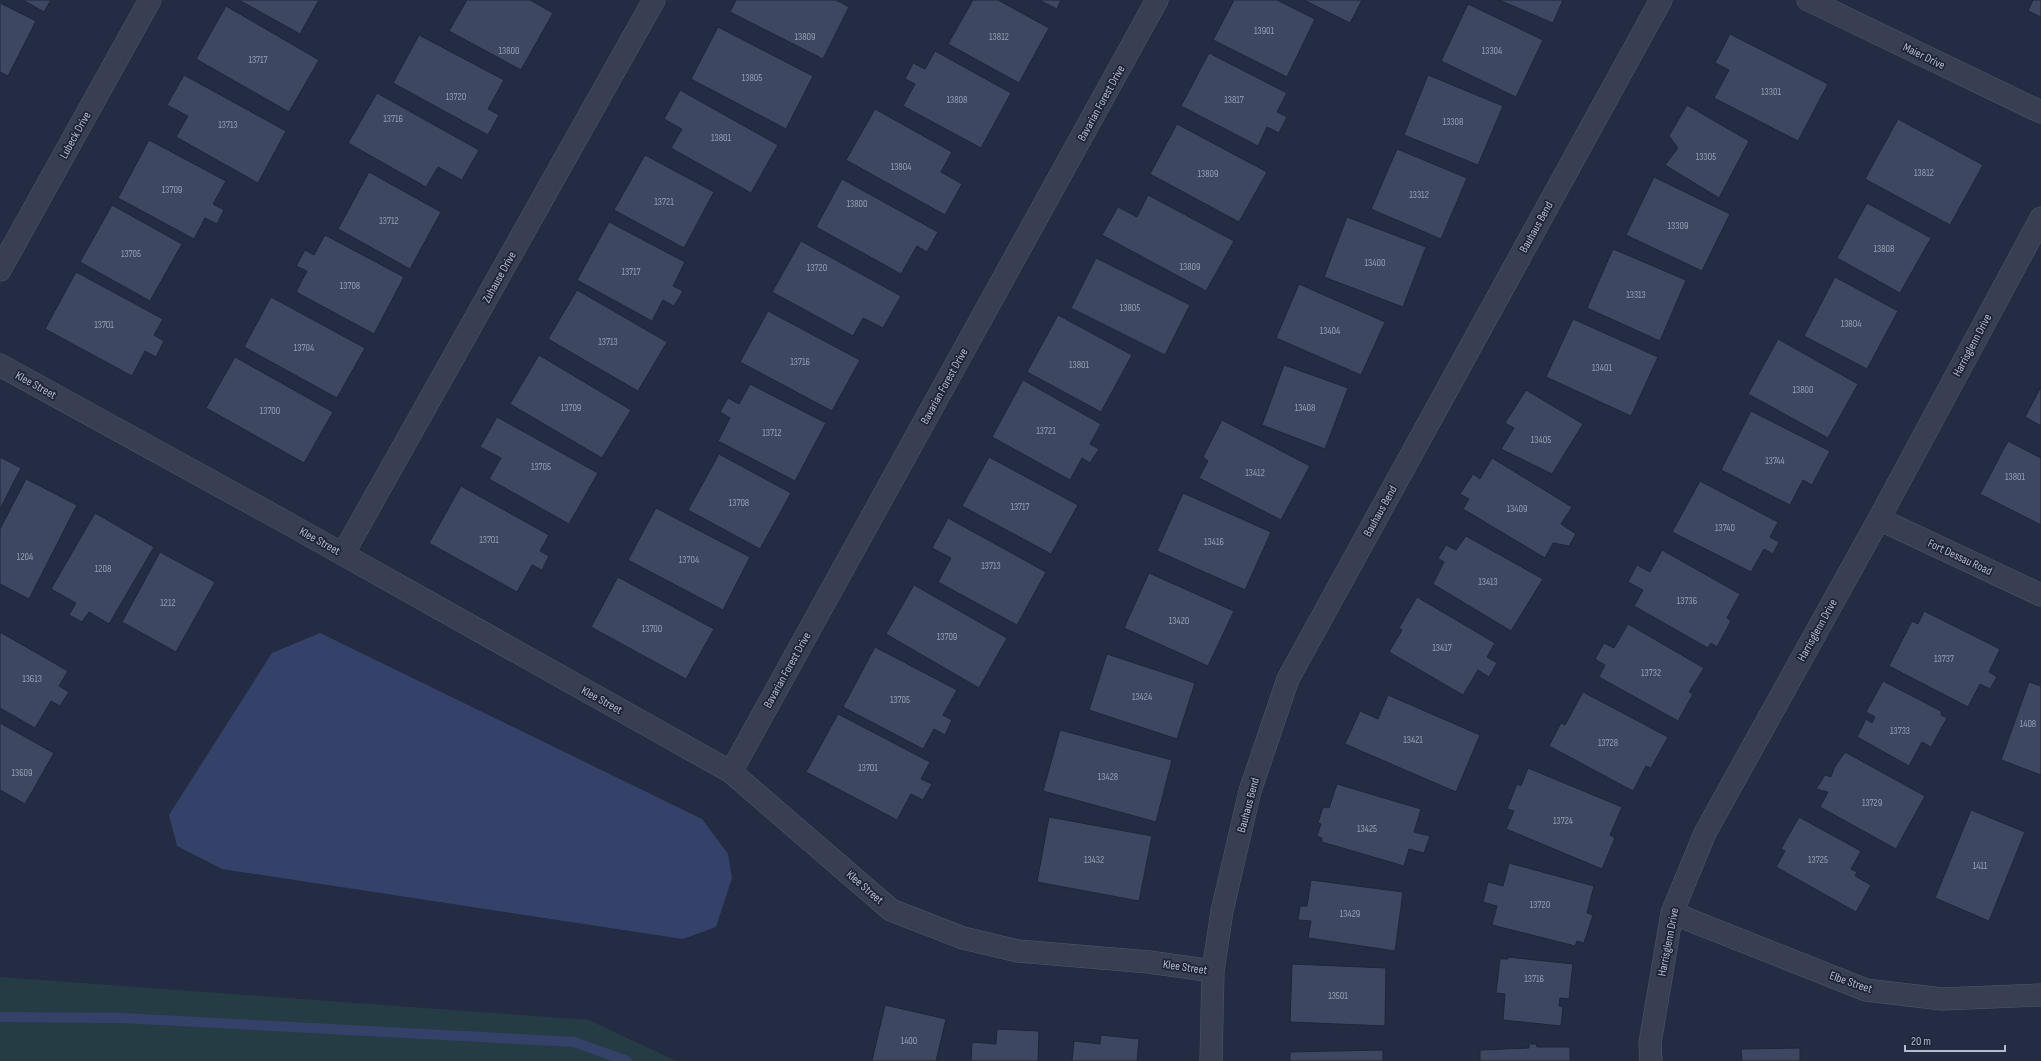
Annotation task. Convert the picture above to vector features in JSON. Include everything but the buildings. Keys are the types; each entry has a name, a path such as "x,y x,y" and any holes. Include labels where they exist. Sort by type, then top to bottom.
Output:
{"street":[{"name":"Lubeck Drive","path":"0,270 150,0"},
{"name":"Zuhause Drive","path":"343,554 654,0"},
{"name":"Bavarian Forest Drive","path":"731,772 1157,0"},
{"name":"Bauhaus Bend","path":"1211,1061 1213,971 1222,911 1250,791 1288,679 1661,0"},
{"name":"Maier Drive","path":"1808,0 2041,112"},
{"name":"Harrisglenn Drive","path":"1651,1061 1650,1043 1672,913 1705,833 1879,519 2041,218"},
{"name":"Klee Street","path":"0,365 343,554 731,772 891,910 963,938 1018,951 1149,962 1213,971"},
{"name":"Fort Dessau Road","path":"1879,519 2041,595"},
{"name":"Elbe Street","path":"1672,913 1866,990 1942,999 2041,995"}],"shaded area":[{"path":"0,977 589,1020 676,1061 0,1061"}],"water":[{"path":"320,633 702,819 728,854 732,878 716,927 683,939 222,869 177,846 169,815 272,653"}],"waterway":[{"path":"0,1017 122,1018 574,1042 627,1061"}]}
